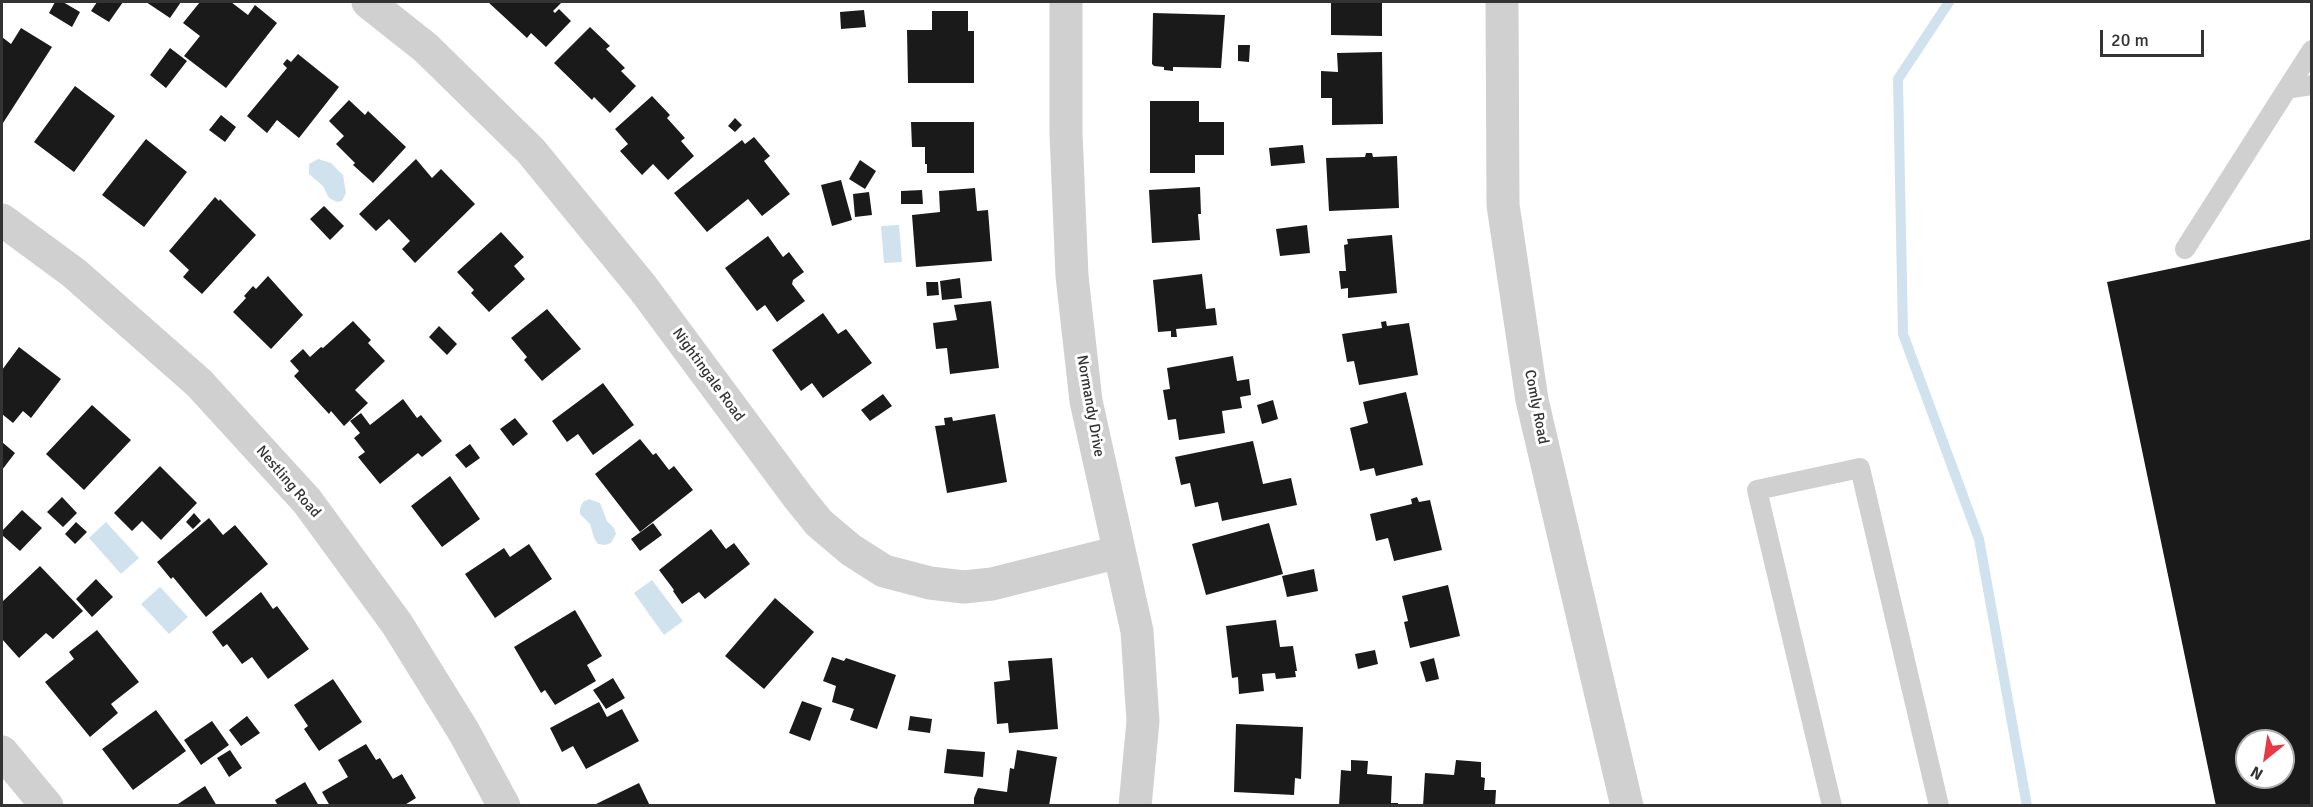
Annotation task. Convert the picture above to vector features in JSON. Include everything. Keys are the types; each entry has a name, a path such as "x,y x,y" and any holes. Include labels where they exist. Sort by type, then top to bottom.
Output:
{"street":[{"name":"Nightingale Road","path":"368,2 426,48 531,151 643,288 798,497 819,523 851,550 884,571 930,583 963,587 992,584 1119,552"},
{"name":"Normandy Drive","path":"1066,2 1066,133 1072,276 1086,400 1137,630 1143,721 1135,806"},
{"name":"Comly Road","path":"1502,2 1503,205 1531,389 1627,806"},
{"name":"Nestling Road","path":"2,220 74,273 199,383 307,501 398,624 464,732 504,806"},
{"path":"2,752 47,806"}],"lane":[{"path":"2185,249 2312,50"},
{"path":"2287,89 2312,85"},
{"path":"1832,806 1757,490 1860,468 1939,806"}],"water":[{"path":"318,159 331,163 343,175 346,193 342,201 337,202 329,198 323,186 309,174 309,164"},
{"path":"899,225 902,262 884,263 881,226"},
{"path":"589,499 600,503 607,521 614,528 616,534 611,543 598,544 590,524 580,514 583,502"},
{"path":"106,522 139,558 121,574 89,538"},
{"path":"652,580 683,621 664,635 634,593"},
{"path":"160,587 188,617 169,634 141,604"}],"building":[{"path":"55,2 63,2 80,12 72,27 49,13"},
{"path":"97,2 123,2 109,22 91,11"},
{"path":"146,2 181,2 170,18"},
{"path":"200,2 231,2 248,15 255,5 277,23 226,88 184,56 200,36 183,23"},
{"path":"488,2 562,2 553,11 555,13 559,9 571,21 546,47 531,33 527,38"},
{"path":"1331,2 1382,2 1382,36 1331,35"},
{"path":"864,10 866,27 841,29 840,12"},
{"path":"932,11 968,11 968,31 974,31 974,83 908,83 907,30 932,30"},
{"path":"1153,13 1225,15 1221,68 1173,67 1173,71 1154,66 1152,64"},
{"path":"590,27 610,46 606,49 625,68 621,71 636,86 610,113 594,97 592,100 554,63"},
{"path":"21,28 52,47 3,123 2,37 11,44"},
{"path":"1238,45 1250,45 1249,62 1238,61"},
{"path":"170,48 187,61 166,88 150,75"},
{"path":"1382,52 1383,124 1332,125 1332,98 1321,98 1321,71 1338,72 1337,53"},
{"path":"298,54 339,87 299,138 277,120 267,133 247,116 287,68 283,64 287,59 291,62"},
{"path":"75,86 115,116 74,172 34,142"},
{"path":"652,96 670,115 667,118 685,138 681,141 694,156 668,180 653,164 642,175 620,151 628,144 615,129"},
{"path":"349,100 365,115 368,111 406,147 373,183 353,165 355,163 336,144 344,136 329,121"},
{"path":"1150,101 1199,101 1199,122 1224,122 1224,155 1195,155 1195,173 1150,173"},
{"path":"221,115 236,127 225,142 209,130"},
{"path":"735,118 742,125 735,132 728,126"},
{"path":"911,122 974,122 974,173 927,173 925,147 912,147"},
{"path":"754,137 770,156 764,161 790,194 762,216 748,199 707,232 674,193 742,140 745,144"},
{"path":"146,139 187,172 144,227 102,195"},
{"path":"1303,145 1305,163 1271,166 1269,148"},
{"path":"1366,153 1372,153 1373,157 1397,156 1399,208 1329,211 1326,158 1365,157"},
{"path":"416,159 432,178 441,169 475,204 415,263 402,249 410,241 389,219 376,231 359,214"},
{"path":"860,160 876,171 865,189 849,179"},
{"path":"841,180 852,220 832,226 821,185"},
{"path":"1200,187 1201,214 1198,214 1200,240 1152,243 1149,190"},
{"path":"975,188 977,211 988,210 992,261 916,267 912,215 940,212 939,191"},
{"path":"922,190 923,204 901,204 901,191"},
{"path":"869,192 872,215 855,217 853,194"},
{"path":"215,197 219,201 220,199 256,235 202,294 183,277 189,270 169,251"},
{"path":"324,206 344,226 330,240 310,219"},
{"path":"1307,225 1310,253 1280,256 1276,229"},
{"path":"501,232 524,257 514,266 525,279 489,312 471,293 474,290 457,272"},
{"path":"1392,235 1397,293 1348,298 1348,288 1341,289 1339,271 1346,271 1344,245 1348,244 1347,239"},
{"path":"768,236 783,257 789,252 804,272 793,280 792,284 805,301 777,322 765,305 757,311 725,268"},
{"path":"2312,239 2312,806 2216,806 2107,282"},
{"path":"1202,274 1206,309 1215,308 1217,325 1176,329 1177,337 1171,337 1171,331 1158,332 1153,280"},
{"path":"268,276 303,315 271,349 233,312 253,286 256,289"},
{"path":"960,278 962,298 942,300 940,281"},
{"path":"926,282 938,282 939,295 927,296"},
{"path":"991,301 999,368 950,374 947,348 936,349 933,323 957,320 954,305"},
{"path":"547,309 581,349 542,381 524,360 527,357 511,338"},
{"path":"823,313 838,334 846,329 872,363 823,398 812,383 801,391 772,350"},
{"path":"353,321 371,340 368,343 385,361 355,390 368,403 344,426 331,411 329,414 294,376 299,371 290,361 303,349 310,357"},
{"path":"1386,321 1387,326 1409,323 1418,375 1359,385 1354,361 1347,362 1342,334 1382,328 1381,322"},
{"path":"439,326 457,344 447,355 429,337"},
{"path":"19,347 61,379 31,418 23,411 13,423 2,414 2,370"},
{"path":"1233,356 1237,381 1249,379 1251,395 1240,397 1242,408 1222,411 1225,433 1179,440 1176,419 1168,420 1163,390 1170,389 1167,368"},
{"path":"603,383 634,425 593,455 578,434 567,442 552,421"},
{"path":"1406,392 1423,465 1376,476 1374,468 1360,471 1350,428 1368,423 1363,402"},
{"path":"883,394 892,406 870,421 861,410"},
{"path":"403,399 417,418 421,415 442,441 422,457 418,453 380,484 358,457 365,452 354,438 360,433 350,421 361,413 370,425"},
{"path":"1273,400 1278,419 1262,424 1257,405"},
{"path":"92,405 131,440 84,490 46,454"},
{"path":"995,414 1007,482 947,493 935,426 945,425 944,418 952,417 953,421"},
{"path":"515,418 528,434 513,446 500,429"},
{"path":"640,439 653,455 656,453 669,470 674,466 693,490 640,532 595,474"},
{"path":"1253,441 1263,484 1291,478 1297,505 1222,521 1218,502 1195,507 1190,483 1181,485 1175,457"},
{"path":"2,442 15,453 2,470"},
{"path":"470,444 480,458 466,468 455,455"},
{"path":"160,466 197,503 161,540 142,521 132,531 114,513"},
{"path":"450,476 480,519 442,547 411,506"},
{"path":"62,497 77,513 63,527 47,512"},
{"path":"1417,497 1419,502 1430,500 1442,550 1394,561 1388,538 1376,541 1370,514 1412,504 1411,499"},
{"path":"22,510 42,528 20,551 2,535 2,531"},
{"path":"194,513 201,521 193,529 186,522"},
{"path":"209,518 223,535 235,525 268,564 206,617 173,577 171,579 157,562"},
{"path":"76,522 87,532 75,544 65,534"},
{"path":"653,523 662,535 640,551 631,539"},
{"path":"1269,523 1283,574 1206,595 1192,544"},
{"path":"711,529 726,549 734,543 750,564 705,599 699,592 682,604 659,570"},
{"path":"529,544 552,579 495,618 465,574 504,548 510,557"},
{"path":"40,566 83,611 53,639 46,633 19,658 2,639 2,602"},
{"path":"1314,569 1318,591 1287,597 1282,576"},
{"path":"96,579 113,597 92,617 76,599"},
{"path":"1448,585 1460,636 1410,648 1404,622 1408,621 1402,596"},
{"path":"261,592 273,609 277,606 309,649 268,679 252,657 242,664 227,644 223,647 212,632"},
{"path":"775,598 814,632 764,689 725,656"},
{"path":"575,610 602,656 587,665 596,681 555,705 545,690 541,693 514,647"},
{"path":"1276,620 1280,647 1293,646 1296,677 1276,679 1275,673 1262,674 1264,691 1239,694 1238,677 1232,678 1226,626"},
{"path":"97,630 139,682 111,704 118,713 90,737 45,682 74,659 69,652"},
{"path":"1375,650 1378,664 1358,669 1355,654"},
{"path":"832,657 844,661 846,658 896,675 877,729 850,720 854,709 832,702 836,686 823,681"},
{"path":"1052,658 1058,729 1009,733 1008,723 997,724 994,682 1010,680 1008,661"},
{"path":"1434,658 1439,679 1426,682 1420,662"},
{"path":"613,678 625,698 606,709 593,690"},
{"path":"333,679 362,722 319,751 304,729 308,726 294,705"},
{"path":"802,701 822,708 810,741 789,733"},
{"path":"599,702 607,717 622,709 639,741 586,769 573,746 562,752 550,728"},
{"path":"156,710 186,751 133,790 102,749"},
{"path":"247,716 260,733 241,746 229,730"},
{"path":"910,716 932,719 930,733 908,730"},
{"path":"212,721 229,745 201,765 184,740"},
{"path":"1236,724 1303,727 1301,779 1295,778 1294,795 1234,792"},
{"path":"366,744 376,760 380,758 393,779 402,774 416,798 403,806 330,806 322,792 348,777 338,760"},
{"path":"947,749 985,752 983,777 944,773"},
{"path":"230,750 242,768 229,777 217,758"},
{"path":"1017,750 1057,757 1049,806 974,806 978,788 1007,792 1010,768 1014,769"},
{"path":"1351,760 1368,761 1367,774 1392,776 1391,803 1398,803 1398,806 1339,806 1341,770 1351,771"},
{"path":"1456,760 1481,762 1481,777 1485,778 1484,790 1496,790 1495,806 1423,806 1425,773 1454,775"},
{"path":"305,782 319,806 278,806 275,800"},
{"path":"639,783 650,806 592,806"},
{"path":"205,786 217,806 175,806"}],"waterway":[{"path":"1949,2 1898,79 1903,334 1979,539 2027,806"}]}
